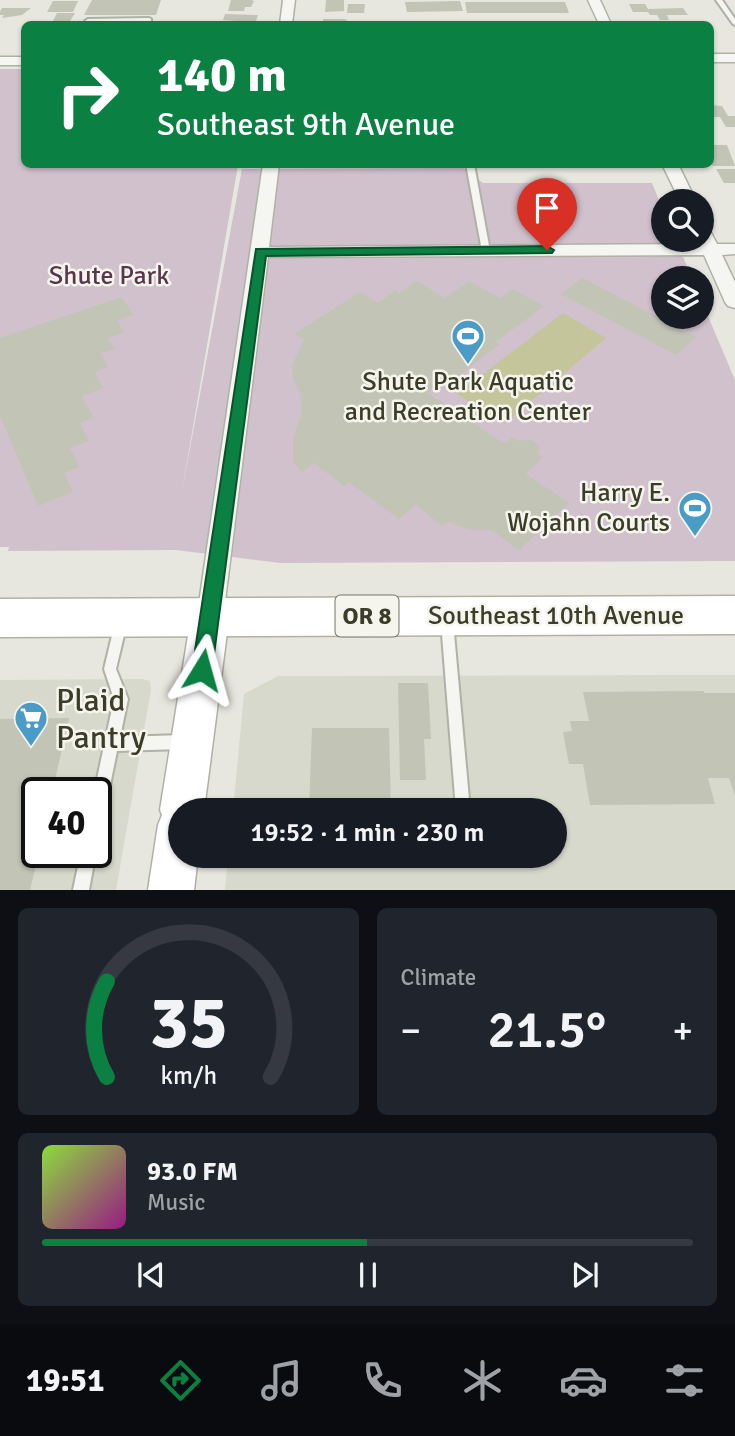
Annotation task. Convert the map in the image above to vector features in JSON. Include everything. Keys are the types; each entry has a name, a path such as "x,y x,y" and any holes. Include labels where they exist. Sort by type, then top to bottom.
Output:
{"main road":[{"name":"Southeast 10th Avenue","path":"0,618 735,615"}],"street":[{"path":"286,21 289,0"},
{"path":"594,0 604,21"},
{"path":"714,58 735,58"},
{"path":"0,61 21,61"},
{"path":"184,798 270,168"},
{"path":"672,168 682,189"},
{"path":"260,252 651,249"},
{"path":"714,249 735,249"},
{"path":"711,252 735,302"},
{"path":"171,890 174,868"}],"lane":[{"path":"719,0 735,23"},
{"path":"88,20 97,21"},
{"path":"138,21 149,20"},
{"path":"471,168 486,250"},
{"path":"447,616 462,798"},
{"path":"105,777 121,699 110,669 122,617"},
{"path":"112,744 192,742"},
{"path":"81,890 86,868"}],"shaded area":[{"path":"563,313 606,338 504,424 457,394"},
{"path":"735,675 735,890 225,890 227,868 567,868 567,798 234,798 244,694 278,676"},
{"path":"0,680 150,681 151,690 116,890 0,890"}],"green space":[{"name":"Shute Park Aquatic and Recreation Center","path":"0,69 21,69 21,168 237,168 182,491 242,169 463,168 483,183 652,183 654,189 651,189 651,252 681,252 687,266 651,266 651,329 713,329 735,380 735,561 281,563 176,550 8,551 9,547 0,547"}],"building":[{"path":"92,0 161,0 156,15 84,15"},
{"path":"231,0 254,1 251,7 245,7 244,11 228,11"},
{"path":"326,0 344,0 344,11 325,12"},
{"path":"53,1 78,1 73,12 47,12"},
{"path":"460,1 463,11 407,12 405,2"},
{"path":"465,2 565,2 569,13 467,13"},
{"path":"348,4 365,4 364,13 347,13"},
{"path":"629,4 645,4 648,9 683,8 688,15 667,15 669,20 660,20 657,15 650,15 648,12 633,12"},
{"path":"2,8 31,8 22,15 2,18"},
{"path":"57,13 75,13 70,21 53,21"},
{"path":"225,14 258,15 256,21 223,20"},
{"path":"323,19 348,21 323,21"},
{"path":"714,105 722,106 728,116 735,116 735,127 726,127 720,117 714,117"},
{"path":"714,145 727,145 735,166 714,166"},
{"path":"716,169 735,169 735,183 724,183"},
{"path":"582,278 651,314 651,329 681,329 696,337 676,355 561,294"},
{"path":"417,281 445,298 469,281 500,298 513,289 544,306 441,389 437,386 427,393 505,444 512,437 518,441 530,439 540,447 538,454 543,457 526,474 569,503 519,550 491,530 468,529 448,522 442,526 416,505 399,519 349,482 344,486 314,463 302,472 293,462 293,440 302,411 301,395 293,379 292,365 304,339 294,334 360,292 378,303 395,290 399,293"},
{"path":"122,297 133,315 117,321 124,332 108,338 115,349 101,353 108,367 95,372 103,388 82,396 94,418 80,423 89,441 70,448 79,467 64,473 73,492 38,506 0,415 0,338"},
{"path":"398,683 428,683 431,739 424,739 426,780 400,780"},
{"path":"583,692 735,693 735,796 729,778 708,778 715,804 590,805 583,764 569,764 563,732 572,731 570,721 589,721"},
{"path":"69,718 56,777 21,777 21,868 35,868 30,890 0,890 0,719"},
{"path":"312,728 389,728 391,798 309,798"}],"place":[{"name":"Shute Park Aquatic and Recreation Center","path":"468,366"},
{"name":"Harry E. Wojahn Courts","path":"695,538"},
{"name":"Plaid Pantry","path":"31,748"}],"route":[{"path":"202,670 260,252 547,250"}],"park label":[{"name":"Shute Park","path":"109,276"}]}
